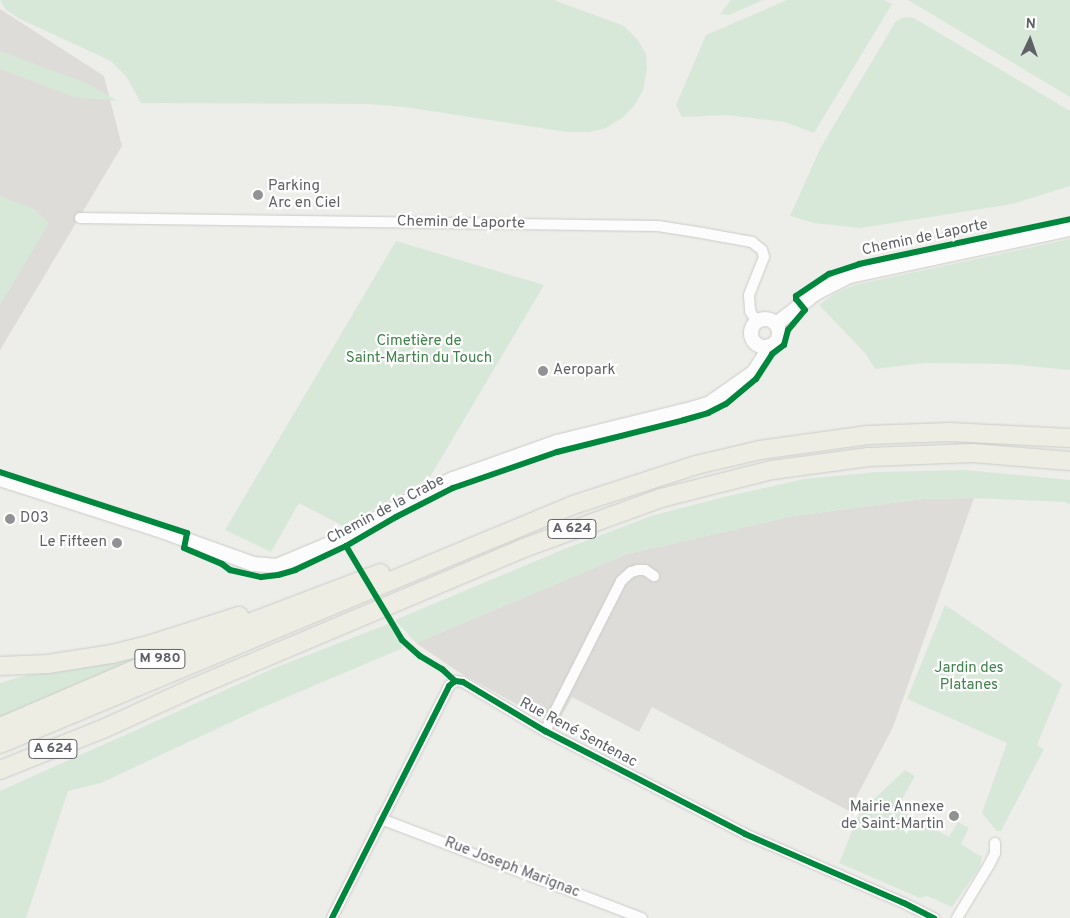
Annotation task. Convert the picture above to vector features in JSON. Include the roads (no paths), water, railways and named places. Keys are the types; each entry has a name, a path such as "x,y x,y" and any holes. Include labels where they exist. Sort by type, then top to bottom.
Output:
{"highway":[{"name":"A 624","path":"0,744 472,546 574,505 648,479 760,450 824,440 906,432 1006,433 1070,438"},
{"name":"A 624","path":"0,770 105,728 195,687 521,549 608,516 669,496 772,470 868,457 973,453 1070,461"},
{"name":"M 980","path":"0,727 196,643 322,594 416,559 472,546"},
{"path":"0,676 48,664 137,648 206,625 322,594"},
{"path":"0,666 48,664"}],"street":[{"name":"Chemin de Laporte","path":"80,218 658,226 752,242 762,250 764,257 749,295 750,311 756,321 750,334 754,343"},
{"name":"Chemin de Laporte","path":"776,324 816,293 850,276 1070,229"},
{"path":"754,343 762,347 770,346 778,338 779,331 776,324 767,319 756,321"},
{"name":"Chemin de la Crabe","path":"741,381 754,360 754,343"},
{"name":"Chemin de la Crabe","path":"4,482 156,529 253,564 277,566 341,539 416,496 453,479 557,442 695,408 726,393 754,372 770,346"},
{"path":"545,731 621,581 631,572 638,570 645,570 654,576"},
{"name":"Rue René Sentenac","path":"332,918 449,686 455,681 463,682 545,731 745,834 904,903 934,918"},
{"name":"Rue Joseph Marignac","path":"381,820 642,918"},
{"path":"957,918 989,865 995,853 995,843"}],"place":[{"name":"Parking Arc en Ciel","path":"258,195"},
{"name":"Aeropark","path":"543,371"},
{"name":"D03","path":"10,519"},
{"name":"Le Fifteen","path":"117,543"},
{"name":"Mairie Annexe de Saint-Martin","path":"954,816"}],"park label":[{"name":"Cimetière de Saint-Martin du Touch","path":"419,350"},
{"name":"Jardin des Platanes","path":"969,676"}]}
